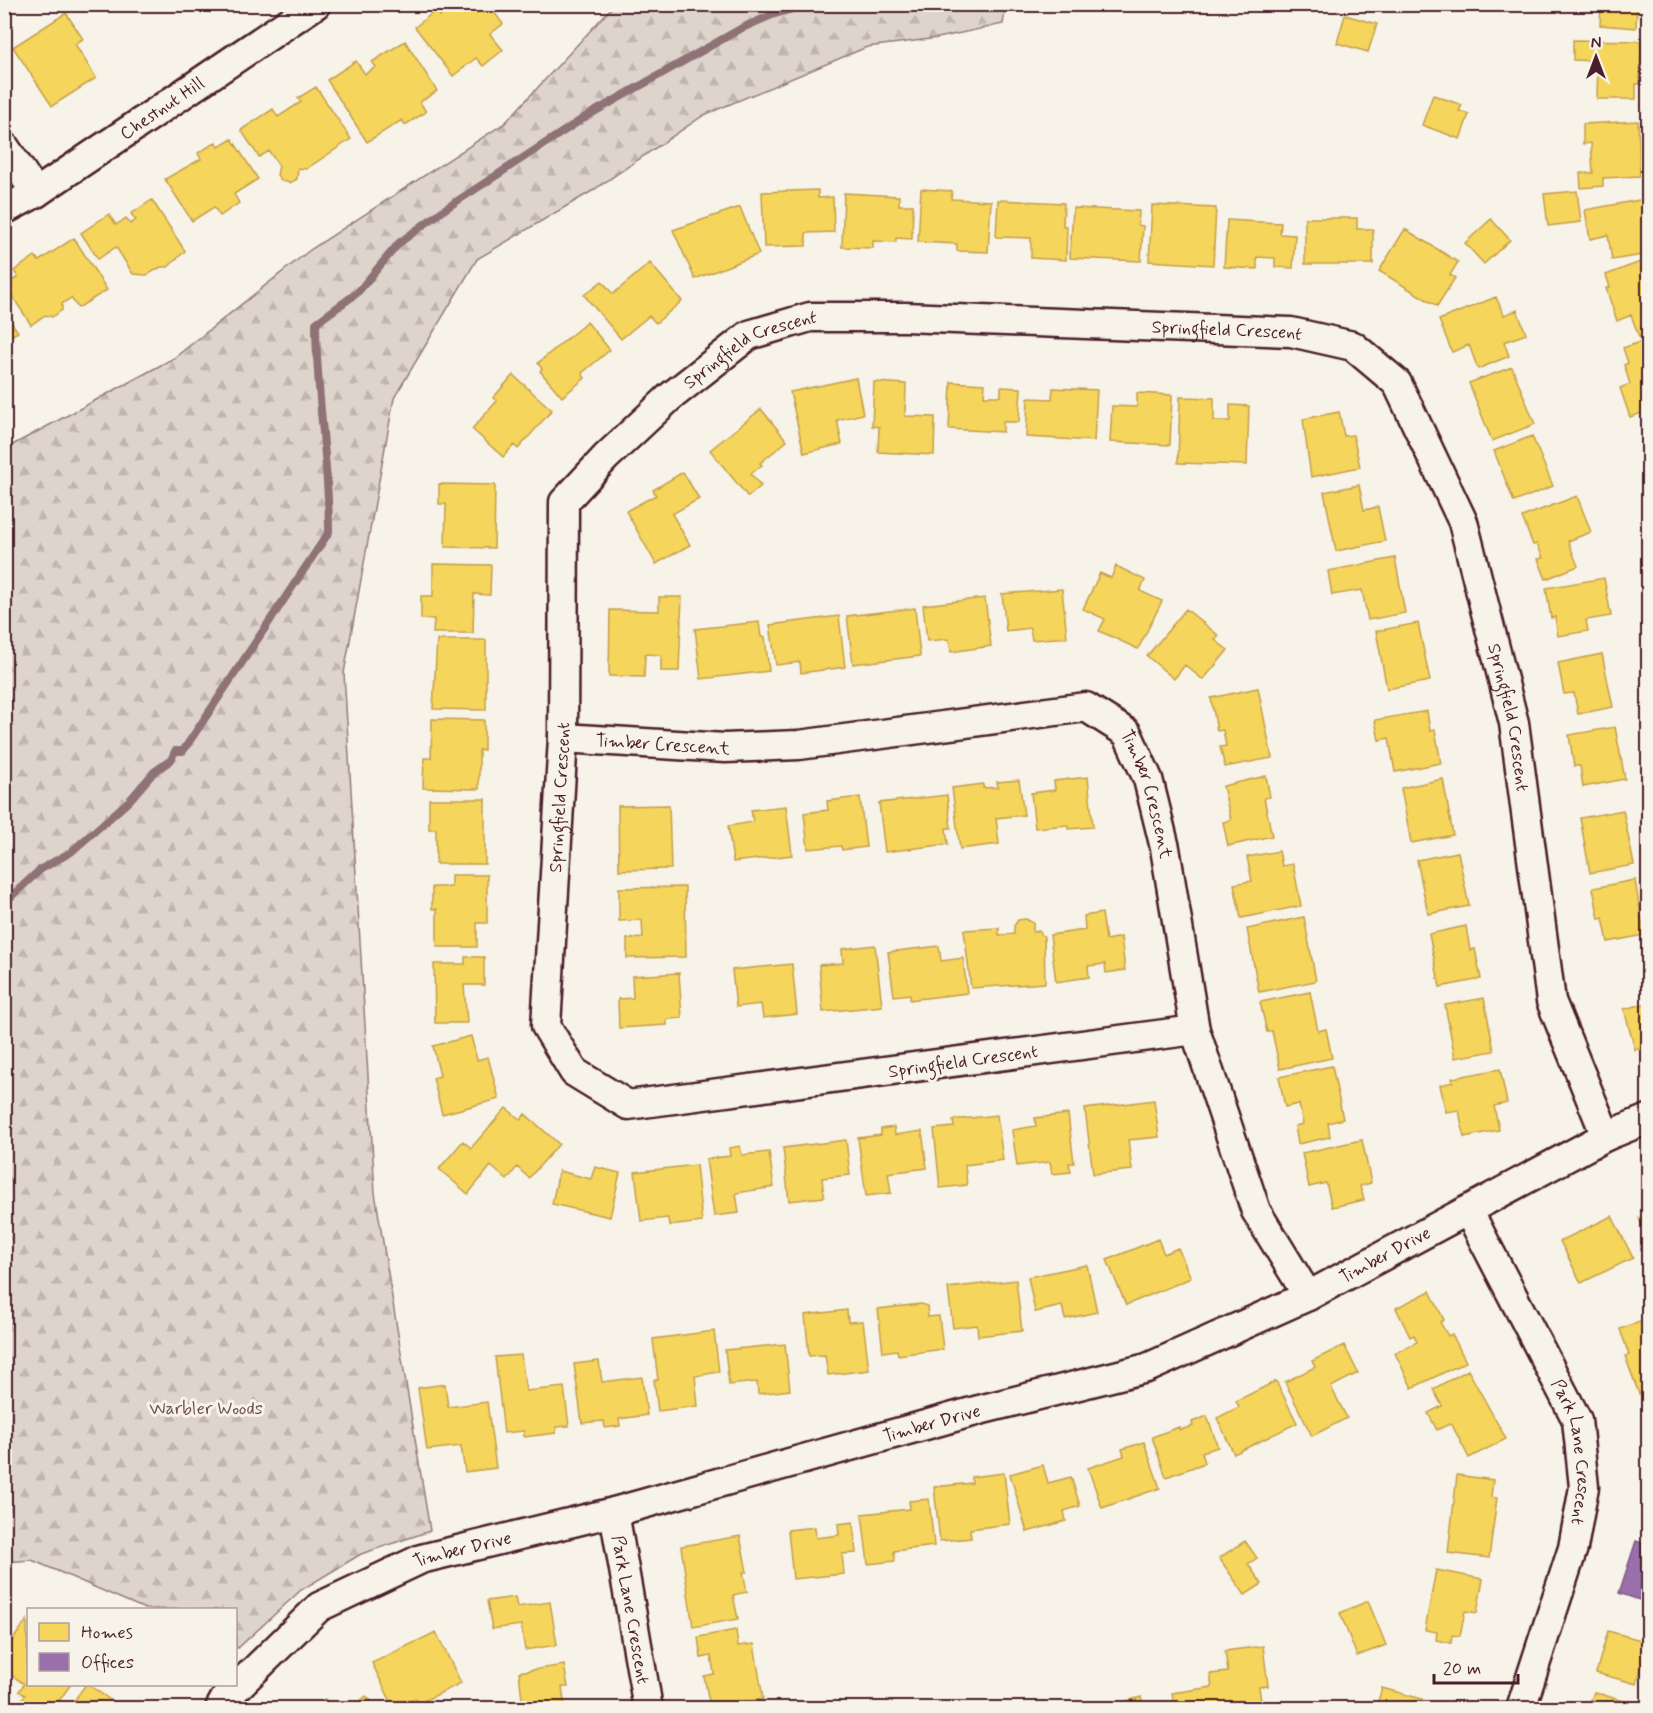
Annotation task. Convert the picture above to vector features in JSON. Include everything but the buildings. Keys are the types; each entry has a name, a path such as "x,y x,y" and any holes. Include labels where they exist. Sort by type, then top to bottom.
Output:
{"street":[{"name":"Chestnut Hill","path":"4,210 36,192 316,4"},
{"path":"4,146 36,192"},
{"name":"Springfield Crescent","path":"1195,1030 628,1105 574,1072 546,1026 563,738 564,502 670,397 749,335 810,317 905,317 1291,332 1353,346 1397,383 1463,522 1514,723 1551,1001 1606,1136"},
{"name":"Timber Crescent","path":"563,738 725,748 799,745 1086,706 1127,733 1148,779 1165,848 1195,1030 1256,1211 1308,1296"},
{"name":"Timber Drive","path":"220,1708 225,1699 320,1607 421,1558 614,1512 979,1410 1147,1368 1308,1296 1606,1136 1648,1119"},
{"name":"Park Lane Crescent","path":"1468,1210 1577,1420 1584,1487 1573,1548 1521,1708"},
{"name":"Park Lane Crescent","path":"614,1512 648,1708"}],"green space":[{"name":"Warbler Woods","path":"614,5 1006,5 1003,24 938,38 867,47 704,115 592,191 477,259 394,398 344,673 375,1193 430,1531 361,1554 301,1590 238,1648 237,1608 143,1608 32,1560 5,1562 5,449 174,358 310,250 505,123"}],"waterway":[{"path":"4,903 41,869 71,852 129,801 154,772 171,760 175,751 183,751 329,532 316,323 357,293 399,243 445,209 587,116 742,28 772,15 809,4"}]}
